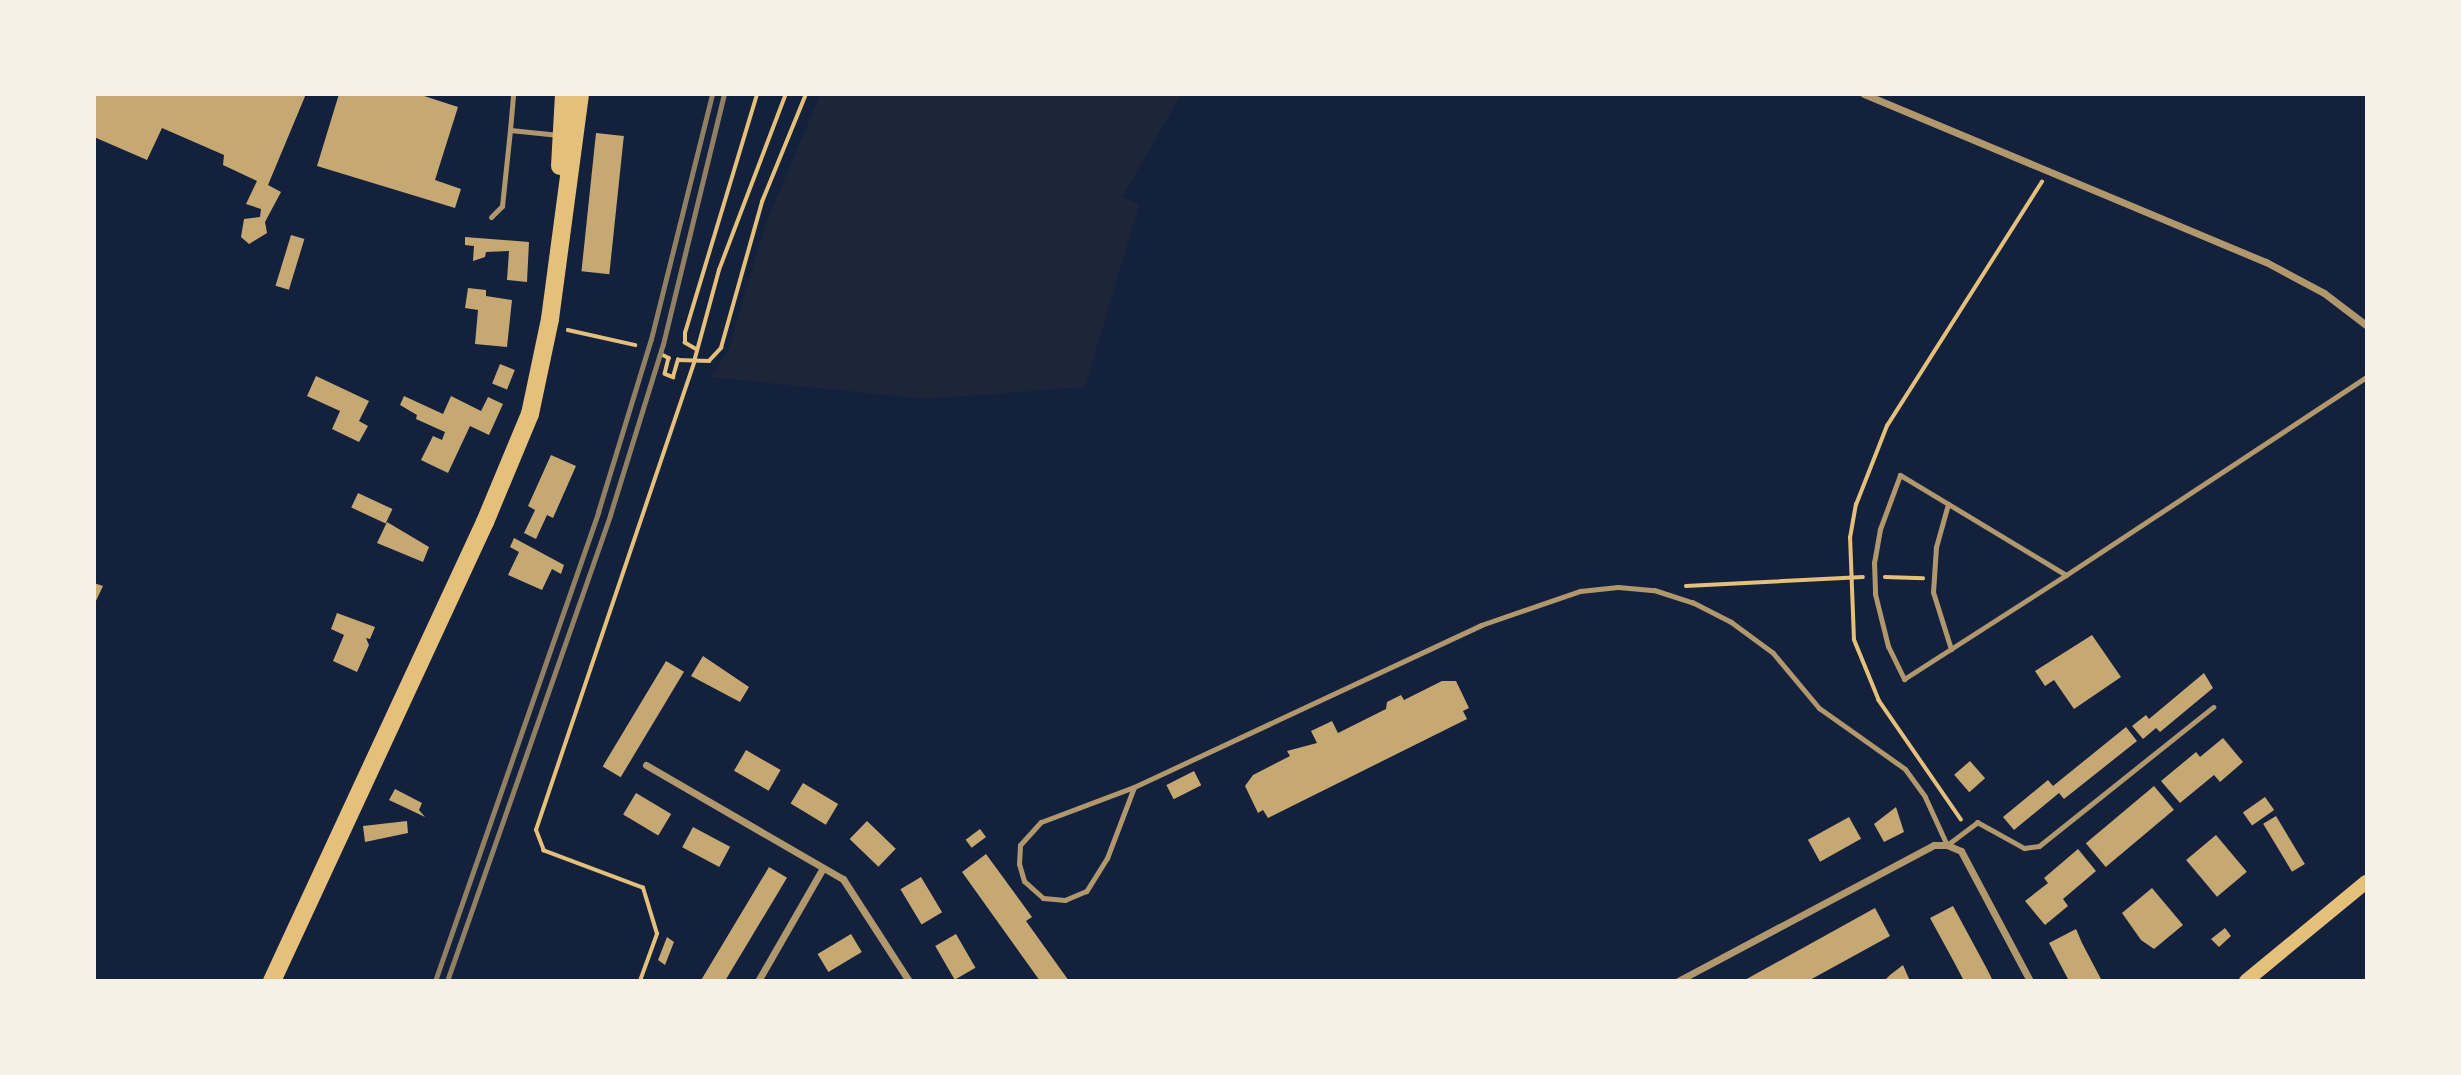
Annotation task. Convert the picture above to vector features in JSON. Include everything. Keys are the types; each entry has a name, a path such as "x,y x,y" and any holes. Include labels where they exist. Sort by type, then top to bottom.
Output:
{"main road":[{"path":"549,323 564,94"},
{"path":"272,981 485,522 530,414 549,323 580,94"},
{"path":"2246,981 2367,882"}],"street":[{"path":"1864,94 2266,262 2324,293 2367,325"},
{"path":"646,765 843,879 909,981"},
{"path":"1678,981 1934,845 1947,845 1961,851 2029,981"},
{"path":"758,981 823,868"}],"lane":[{"path":"491,217 502,206 513,94"},
{"path":"510,130 562,135"},
{"path":"2066,575 1900,475 1880,529 1874,577 1888,646 1904,679 2066,575 2367,377"},
{"path":"1948,504 1933,578 1941,626 1951,649"},
{"path":"1134,787 1107,858 1086,891 1065,900 1043,898 1024,881 1019,864 1020,845 1030,830 1134,787 1481,625 1580,591 1654,590 1731,622 1773,653 1819,708 1905,769 1924,797 1947,845 1977,822 2024,848 2039,846 2213,707"}],"path":[{"path":"697,350 685,343 685,333 757,94"},
{"path":"640,981 657,934 643,888 544,851 536,830 694,362 719,270 786,94"},
{"path":"661,355 669,358 665,374 673,377 678,360 709,361 729,329 762,202 806,94"},
{"path":"549,323 635,345"},
{"path":"1654,590 1874,577 1933,578"}],"shaded area":[{"path":"820,95 1181,95 1122,197 1139,205 1085,387 926,399 711,377 729,349 765,226"}],"building":[{"path":"94,94 306,94 268,185 281,192 265,222 267,233 249,244 241,237 244,219 260,217 261,209 246,204 257,181 223,165 224,155 162,128 147,160 94,137"},
{"path":"339,94 418,94 458,107 435,180 461,189 455,208 317,166"},
{"path":"596,133 624,136 609,274 581,271"},
{"path":"291,235 304,239 289,290 276,286"},
{"path":"465,237 529,242 527,282 507,280 509,251 486,252 485,257 473,261 474,246 465,245"},
{"path":"468,288 486,290 486,296 512,300 507,347 475,344 478,310 465,308"},
{"path":"500,364 515,370 507,389 492,383"},
{"path":"316,376 369,401 359,421 368,426 359,442 332,429 340,411 307,396"},
{"path":"404,396 443,414 451,396 481,411 488,397 503,404 489,435 470,426 448,473 421,460 433,436 442,440 445,432 416,419 417,415 400,405"},
{"path":"551,455 576,466 553,518 547,515 536,539 524,533 535,510 528,506"},
{"path":"358,493 392,509 386,524 351,508"},
{"path":"387,522 429,547 423,562 377,543"},
{"path":"514,538 564,565 561,574 552,569 542,590 508,575 519,552 510,547"},
{"path":"94,583 103,586 94,605"},
{"path":"337,613 375,627 370,639 366,638 369,645 357,672 333,661 344,635 331,629"},
{"path":"2092,635 2121,677 2074,709 2054,680 2045,686 2035,671"},
{"path":"703,656 749,687 740,702 691,676"},
{"path":"666,661 684,672 621,777 603,766"},
{"path":"2204,673 2213,688 2160,732 2156,728 2143,739 2132,726 2146,715 2149,719"},
{"path":"1442,681 1456,681 1469,708 1463,711 1467,719 1268,818 1263,810 1258,813 1245,786 1253,775 1290,756 1287,751 1317,743 1311,731 1332,721 1338,733 1386,709 1387,702 1401,695 1404,700"},
{"path":"2126,727 2137,741 2064,799 2059,793 2014,830 2003,817 2048,780 2053,786"},
{"path":"2223,738 2243,762 2220,782 2214,775 2180,803 2161,781 2196,752 2200,757"},
{"path":"746,750 781,770 769,791 734,771"},
{"path":"1970,761 1985,778 1969,792 1954,775"},
{"path":"1194,771 1201,785 1174,799 1166,785"},
{"path":"803,783 838,804 826,825 791,804"},
{"path":"2154,786 2174,810 2106,867 2086,843"},
{"path":"395,789 422,803 419,810 425,817 389,800"},
{"path":"636,793 671,814 658,836 623,814"},
{"path":"2265,797 2274,810 2252,826 2243,812"},
{"path":"1896,807 1904,832 1884,842 1874,824"},
{"path":"2276,816 2305,864 2292,872 2263,824"},
{"path":"1849,817 1861,839 1820,862 1808,840"},
{"path":"407,821 408,833 365,842 363,826"},
{"path":"867,821 896,849 878,867 850,839"},
{"path":"693,827 730,847 719,867 682,847"},
{"path":"980,829 986,837 972,848 966,840"},
{"path":"2216,835 2247,872 2217,897 2186,860"},
{"path":"2078,849 2096,871 2063,899 2068,906 2045,925 2025,901 2048,883 2044,878"},
{"path":"986,854 1032,917 1026,921 1069,981 1040,981 962,872"},
{"path":"769,867 787,878 725,981 701,980"},
{"path":"921,877 942,912 922,925 900,889"},
{"path":"2152,888 2183,925 2154,949 2141,940 2122,913"},
{"path":"1953,906 1993,981 1964,981 1930,918"},
{"path":"1875,908 1890,936 1808,981 1743,981"},
{"path":"2225,928 2231,936 2219,947 2211,939"},
{"path":"2076,929 2102,981 2069,981 2049,943"},
{"path":"851,934 862,952 828,972 818,954"},
{"path":"956,934 976,968 955,980 935,946"},
{"path":"667,937 674,942 665,965 658,960"},
{"path":"1903,965 1910,981 1884,981 1890,975"}],"railway":[{"path":"435,981 598,512 651,339 712,94"},
{"path":"447,981 610,515 663,344 724,94"}]}
